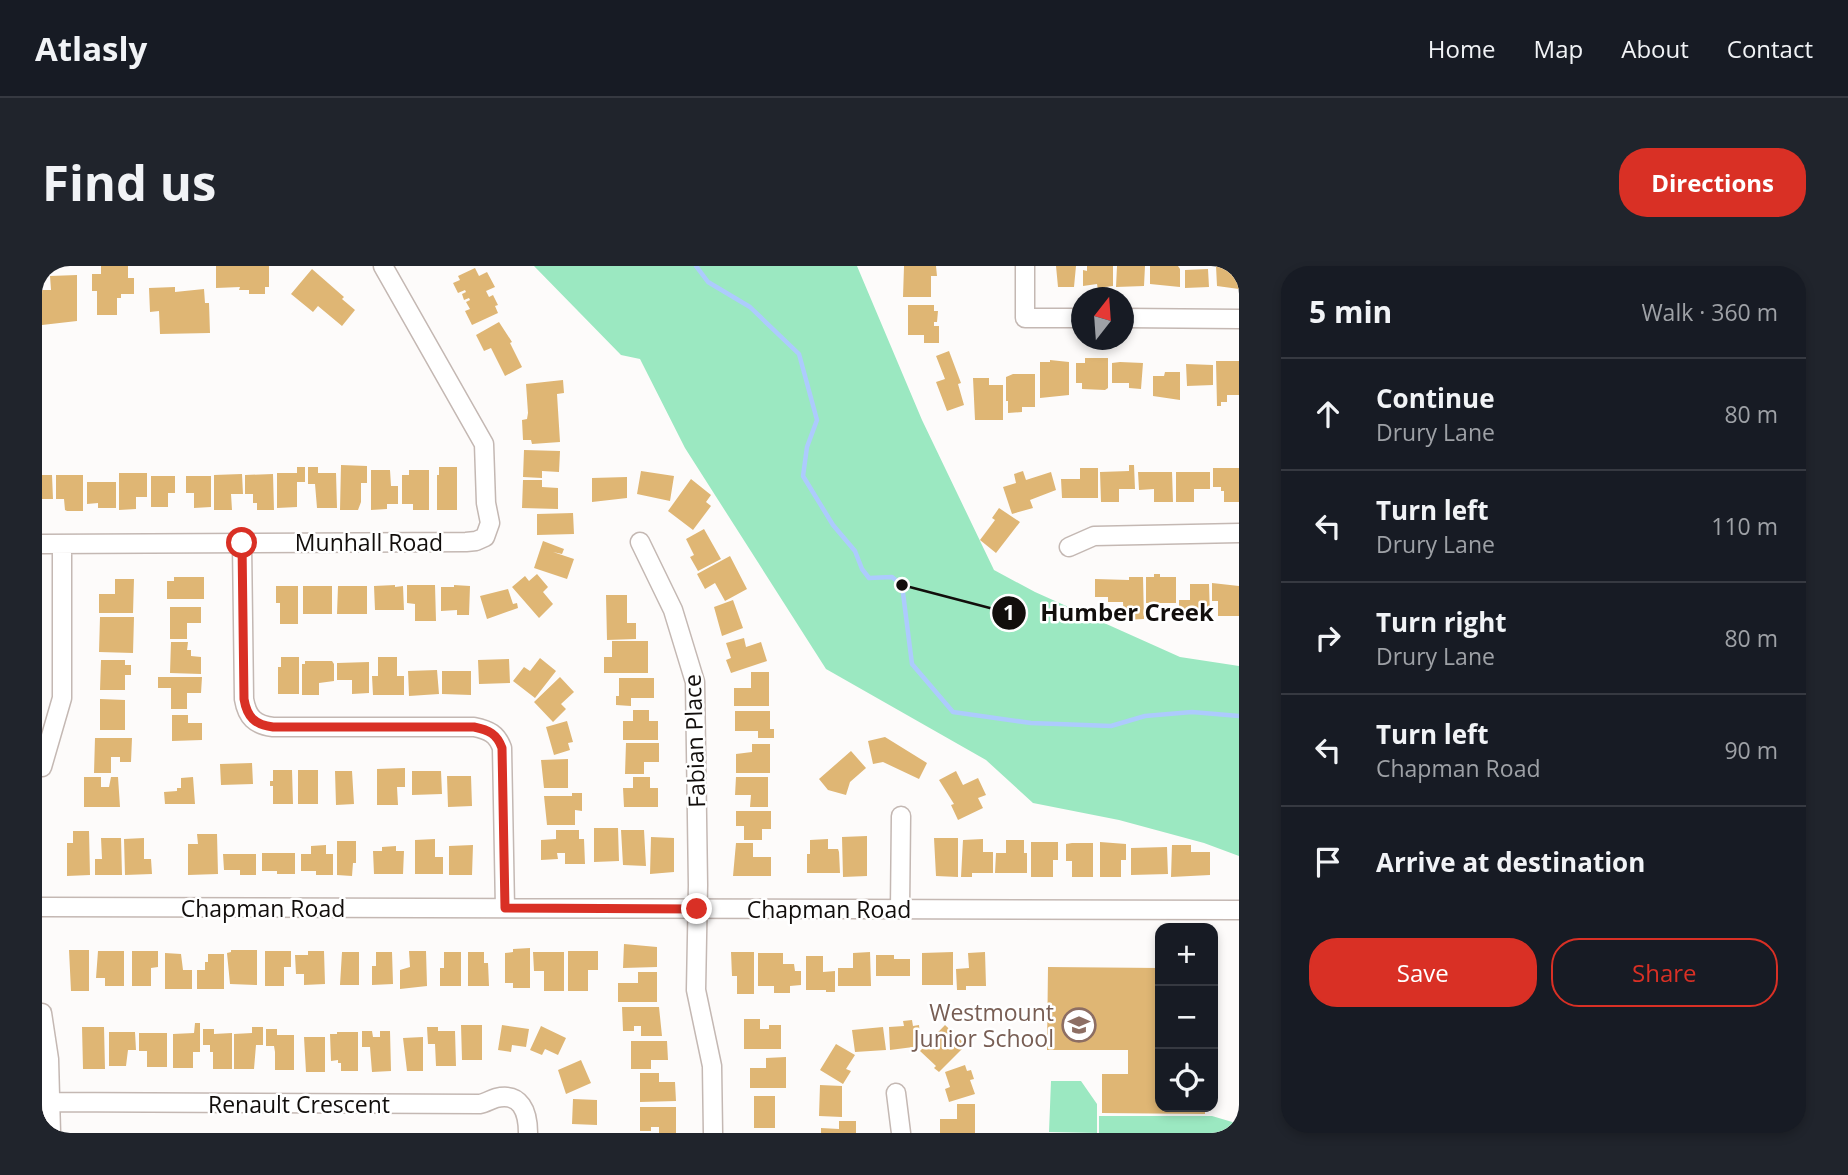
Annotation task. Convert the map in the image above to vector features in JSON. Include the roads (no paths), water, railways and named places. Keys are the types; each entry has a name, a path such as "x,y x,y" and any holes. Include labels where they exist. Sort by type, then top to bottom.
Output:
{"street":[{"name":"Munhall Road","path":"42,544 466,542 485,537 490,517 486,503 484,444 383,266"},
{"path":"1025,266 1025,318 1071,318"},
{"path":"1134,318 1239,319"},
{"path":"1069,547 1094,536 1239,533"},
{"name":"Fabian Place","path":"640,542 673,610 695,682 696,990 712,1066 713,1133"},
{"path":"242,543 244,699 251,719 262,726 273,727 474,727 492,732 499,739 502,748 505,908"},
{"path":"42,766 47,728 62,698 62,544"},
{"path":"900,909 901,816"},
{"name":"Chapman Road","path":"42,907 1239,909"},
{"path":"42,1013 49,1059 46,1102 51,1133"},
{"path":"896,1093 901,1133"},
{"name":"Renault Crescent","path":"46,1102 480,1104 509,1097 520,1102 524,1108 528,1133"}],"waterway":[{"path":"696,266 708,282 750,307 799,354 817,420 807,447 803,476 833,525 855,551 869,578 892,577 902,585 912,664 953,712 1031,723 1111,726 1145,716 1192,712 1239,716"}],"place":[{"name":"Humber Creek","path":"902,585"},
{"name":"Westmount Junior School","path":"1079,1025"}]}
